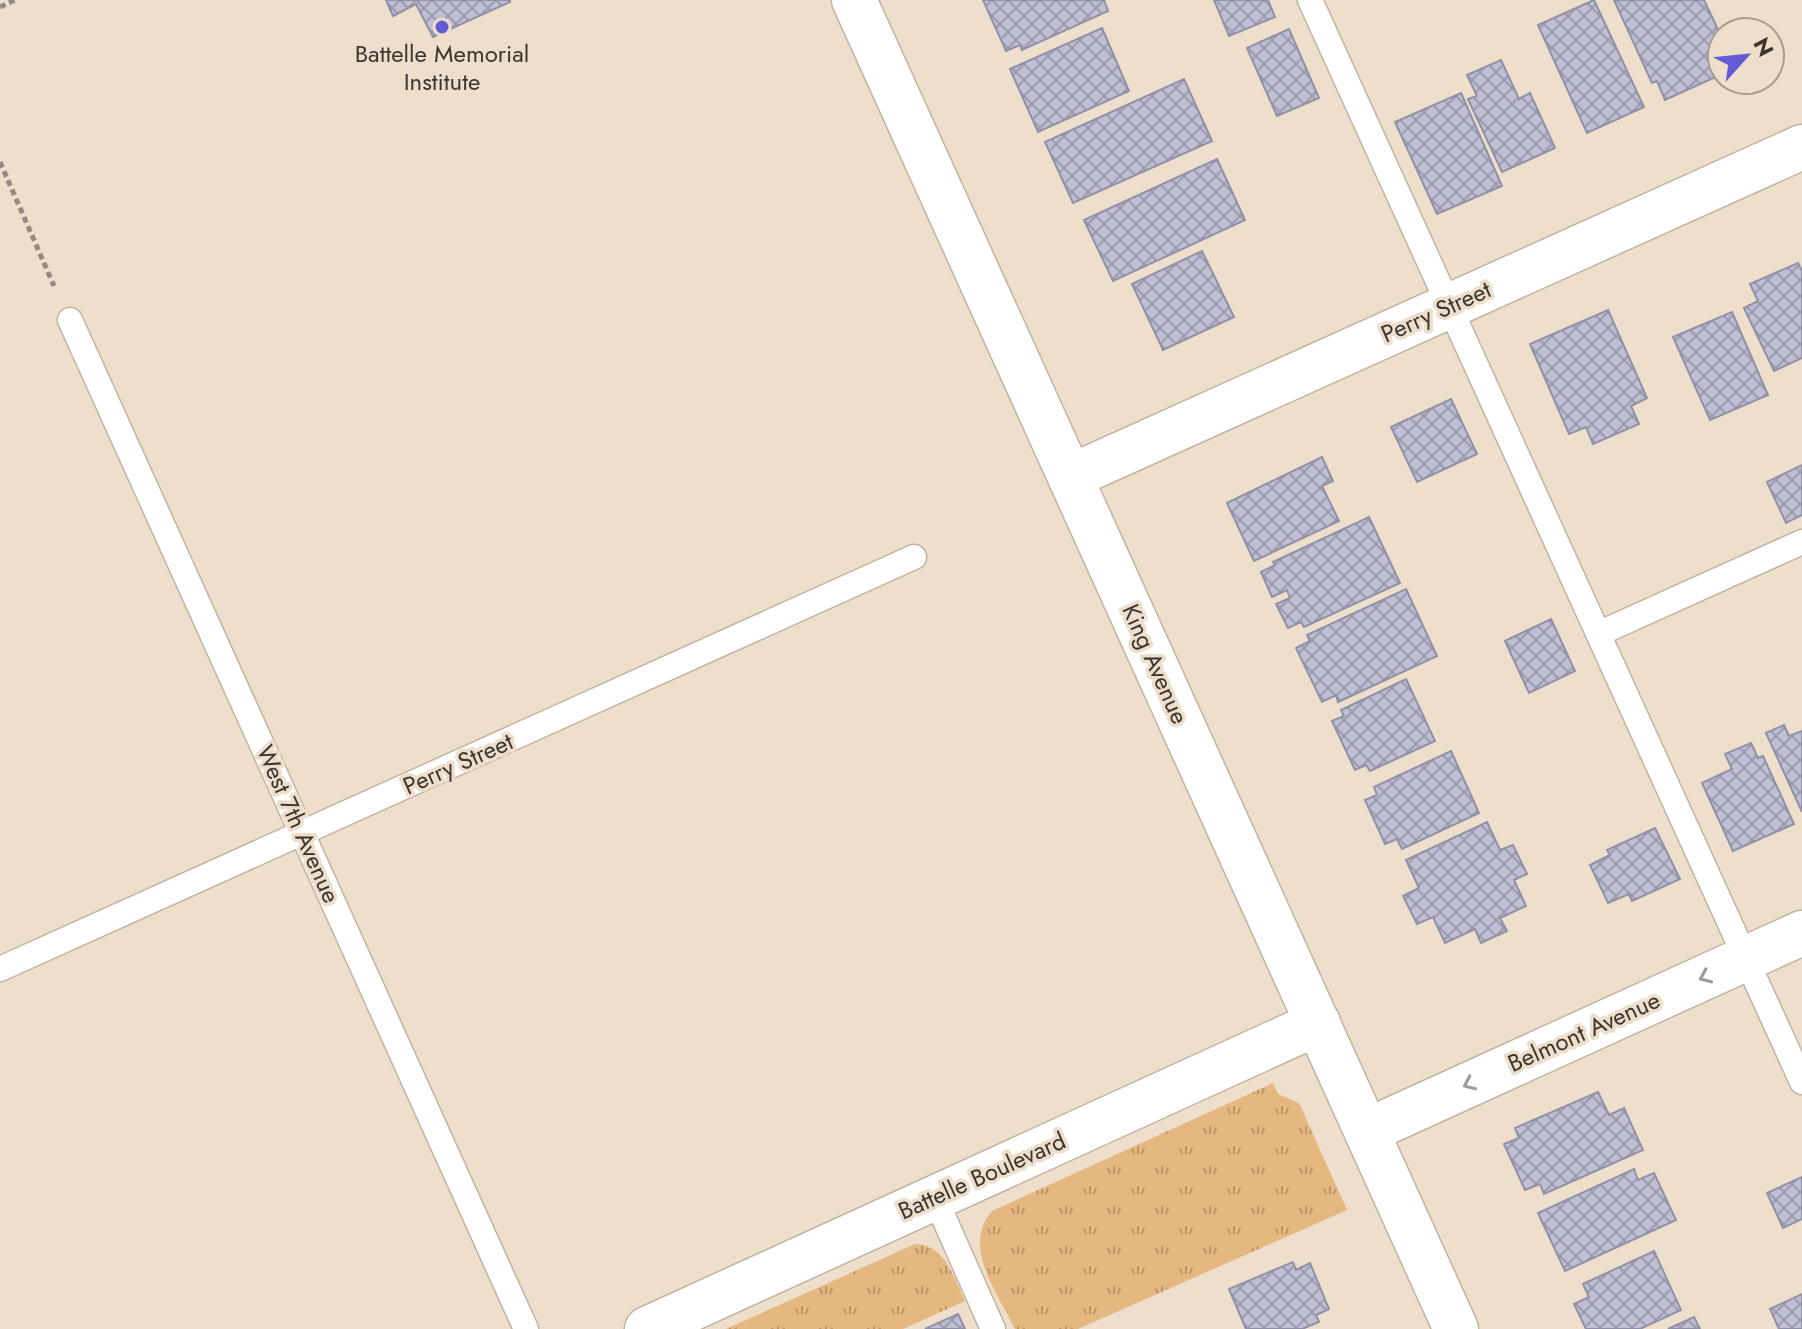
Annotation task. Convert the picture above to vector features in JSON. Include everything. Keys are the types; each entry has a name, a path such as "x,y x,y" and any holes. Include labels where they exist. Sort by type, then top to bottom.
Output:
{"street":[{"name":"King Avenue","path":"854,0 1456,1329"},
{"name":"Perry Street","path":"1070,477 1802,147"},
{"name":"Belmont Avenue","path":"1367,1131 1802,933"},
{"name":"Battelle Boulevard","path":"647,1329 1318,1023"}],"lane":[{"path":"1310,0 1802,1082"},
{"name":"West 7th Avenue","path":"70,320 526,1329"},
{"path":"1598,634 1802,542"},
{"name":"Perry Street","path":"0,969 914,557"},
{"path":"935,1198 993,1329"}],"path":[{"path":"0,7 15,0"},
{"path":"0,162 70,320"}],"green space":[{"path":"1273,1083 1278,1094 1299,1103 1347,1210 1078,1329 1015,1329 992,1286 981,1254 983,1225 992,1211"},
{"path":"915,1244 926,1246 941,1256 965,1301 903,1329 726,1329"}],"building":[{"name":"Battelle Memorial Institute","path":"386,0 510,2 433,37 416,4 393,16"},
{"path":"983,0 1104,0 1108,11 1022,50 1020,45 1006,51"},
{"path":"1214,0 1268,0 1275,17 1229,36"},
{"path":"1594,0 1644,107 1587,133 1538,25"},
{"path":"1614,0 1704,0 1712,16 1706,16 1706,81 1665,100 1657,81 1652,83"},
{"path":"1102,28 1129,91 1038,132 1010,69"},
{"path":"1289,29 1319,98 1277,116 1247,48"},
{"path":"1501,60 1519,99 1530,93 1555,148 1502,172 1468,99 1477,96 1467,75"},
{"path":"1184,79 1212,141 1073,203 1045,142"},
{"path":"1461,93 1502,186 1437,214 1395,122"},
{"path":"1217,159 1245,220 1113,281 1084,220"},
{"path":"1202,251 1234,317 1163,350 1132,284"},
{"path":"1798,263 1802,271 1802,358 1774,371 1744,308 1758,301 1750,284"},
{"path":"1608,310 1647,398 1631,406 1639,424 1593,444 1586,427 1569,434 1530,344"},
{"path":"1732,312 1768,395 1710,420 1673,337"},
{"path":"1451,399 1477,454 1417,482 1391,427"},
{"path":"1322,457 1333,481 1322,486 1339,521 1254,561 1227,503"},
{"path":"1802,465 1802,515 1786,523 1767,482"},
{"path":"1369,517 1400,583 1304,627 1301,622 1288,628 1276,604 1290,598 1287,590 1272,597 1261,572 1275,565 1273,562"},
{"path":"1406,589 1437,656 1338,702 1336,695 1322,702 1296,648 1310,641 1307,635"},
{"path":"1551,619 1575,671 1529,693 1505,641"},
{"path":"1406,679 1435,741 1370,771 1366,765 1355,770 1332,721 1344,716 1341,710"},
{"path":"1784,725 1789,736 1802,731 1802,812 1766,733"},
{"path":"1751,743 1758,758 1763,756 1794,824 1733,851 1702,783 1732,769 1725,754"},
{"path":"1451,751 1479,813 1402,849 1397,839 1385,844 1365,800 1377,795 1374,787"},
{"path":"1487,822 1500,850 1513,845 1527,874 1514,880 1526,906 1500,918 1507,931 1481,943 1475,929 1445,943 1433,917 1417,924 1403,896 1419,888 1406,860"},
{"path":"1655,828 1680,879 1632,901 1629,894 1608,903 1590,865 1610,855 1607,850"},
{"path":"1598,1092 1609,1115 1624,1108 1643,1150 1544,1194 1540,1184 1525,1190 1504,1144 1519,1138 1515,1128"},
{"path":"1634,1169 1638,1180 1654,1173 1676,1220 1565,1271 1538,1213"},
{"path":"1802,1177 1802,1219 1783,1228 1767,1193"},
{"path":"1654,1251 1681,1310 1640,1329 1586,1329 1574,1304 1589,1297 1583,1284"},
{"path":"1293,1262 1296,1270 1310,1263 1329,1309 1316,1315 1319,1322 1302,1329 1246,1329 1229,1289"},
{"path":"1802,1294 1802,1329 1779,1329 1770,1309"},
{"path":"958,1314 965,1329 925,1329"},
{"path":"1694,1317 1700,1329 1668,1329"}],"place":[{"name":"Battelle Memorial Institute","path":"442,27"}]}
